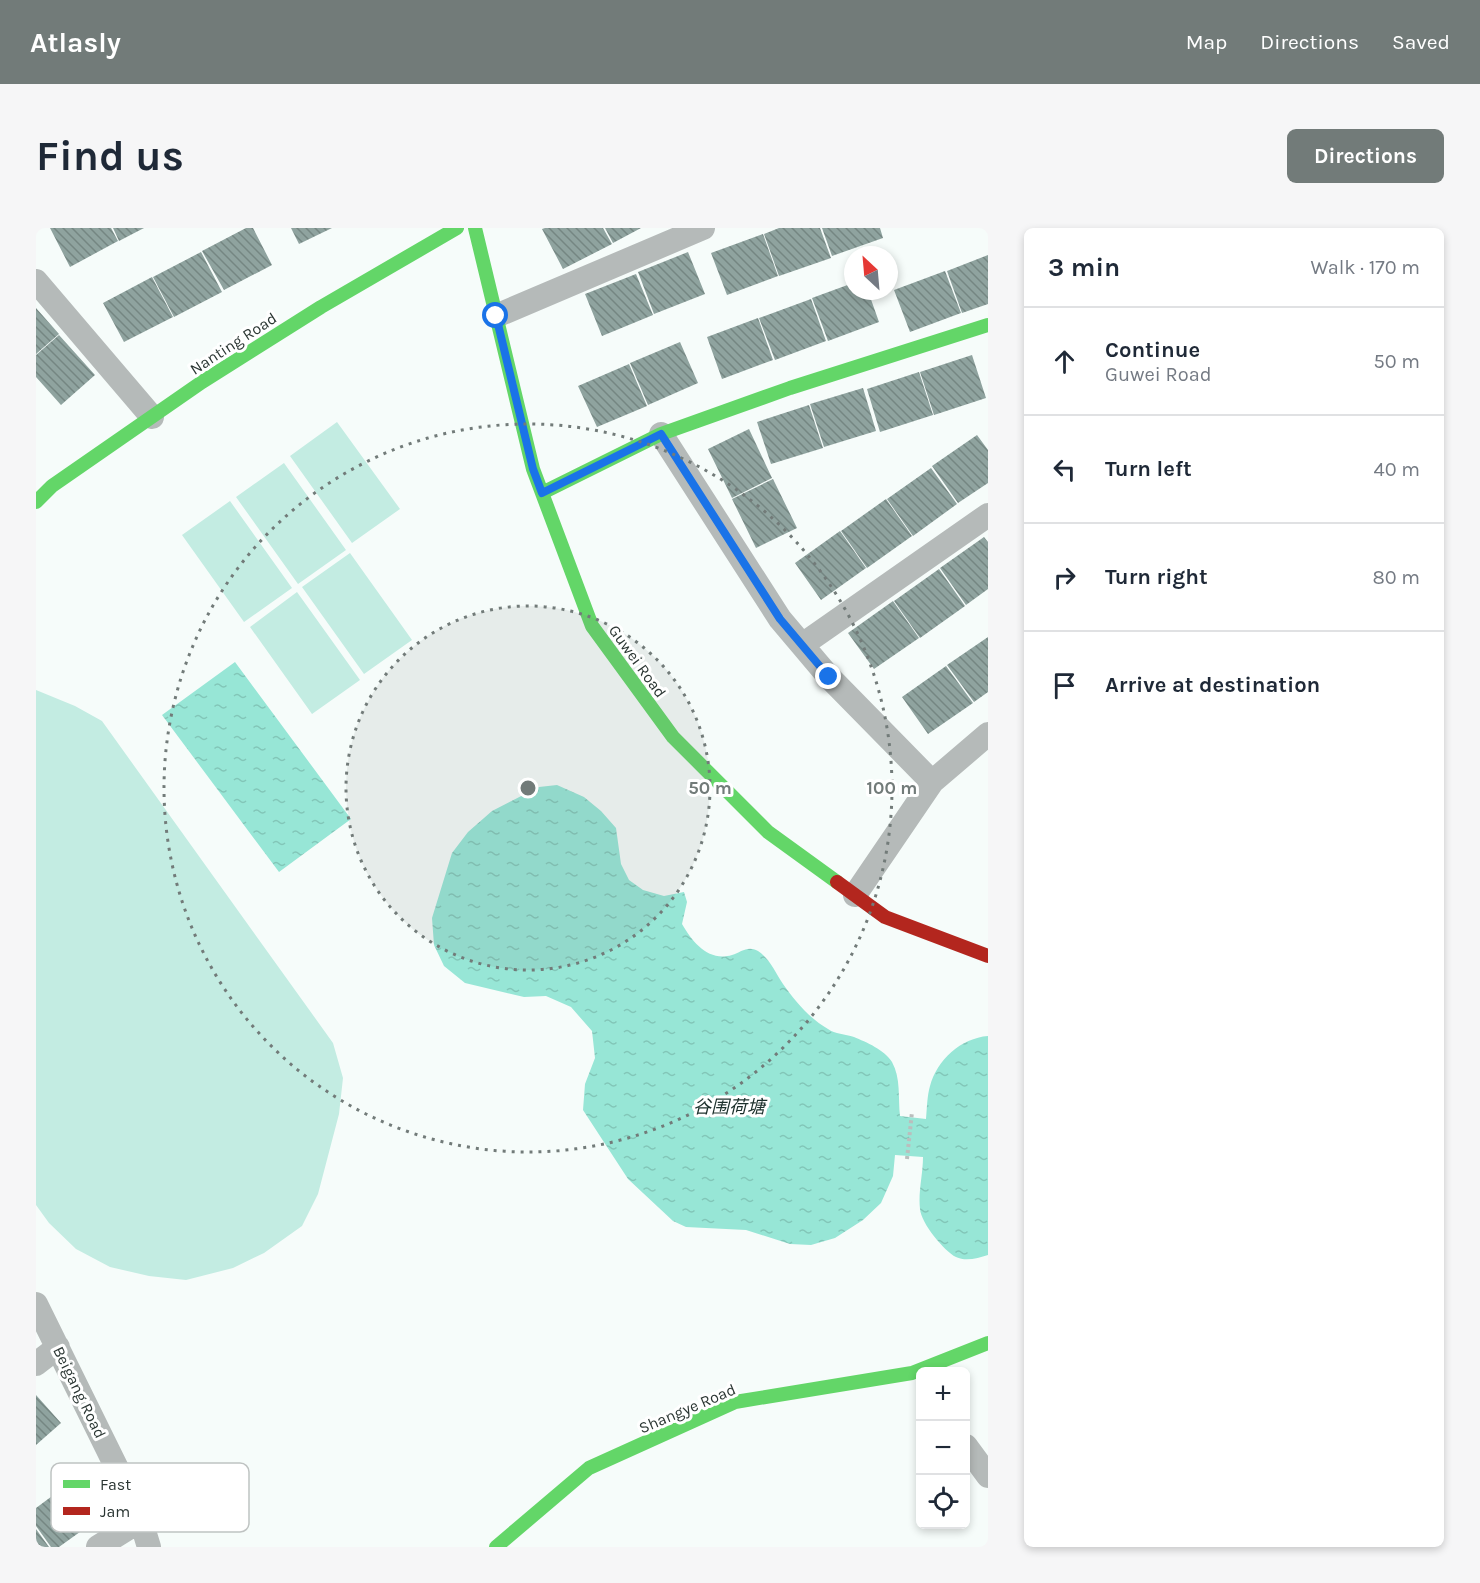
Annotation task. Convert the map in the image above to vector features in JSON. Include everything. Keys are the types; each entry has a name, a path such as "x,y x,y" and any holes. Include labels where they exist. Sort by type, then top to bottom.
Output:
{"street":[{"name":"Nanting Road","path":"36,502 52,486 202,382 321,307 458,228"},
{"name":"Guwei Road","path":"475,228 533,469 592,626 673,737 768,832 885,916 988,956"},
{"path":"496,316 703,228"},
{"path":"36,280 152,417"},
{"path":"542,493 661,434 790,388 988,325"},
{"path":"661,434 780,619 829,677 932,782"},
{"path":"802,645 988,515"},
{"path":"855,895 932,782 988,734"},
{"name":"Beigang Road","path":"36,1304 114,1463"},
{"name":"Shangye Road","path":"940,1367 988,1343"},
{"path":"36,1364 58,1347"},
{"name":"Shangye Road","path":"496,1547 589,1468 735,1402 916,1379"},
{"path":"970,1451 988,1476"},
{"path":"98,1547 122,1532"},
{"name":"Beigang Road","path":"145,1532 149,1547"}],"path":[{"path":"907,1159 912,1112"}],"shaded area":[{"path":"337,422 400,509 352,543 290,456"},
{"path":"284,463 346,550 298,584 236,497"},
{"path":"230,501 292,588 244,622 182,535"},
{"path":"350,553 412,640 364,674 302,587"},
{"path":"297,592 360,680 312,714 250,627"},
{"path":"36,690 75,706 102,721 333,1043 343,1078 339,1114 318,1194 302,1226 264,1253 233,1268 186,1280 149,1276 110,1267 76,1249 49,1223 36,1205"}],"water":[{"path":"235,662 351,819 279,872 162,715"},
{"name":"谷围荷塘","path":"557,785 584,797 616,828 621,864 629,880 643,890 664,896 684,892 687,902 682,924 702,949 716,956 732,955 748,949 758,951 769,962 792,997 815,1020 831,1031 859,1039 885,1054 892,1062 897,1075 900,1116 926,1119 933,1076 944,1059 969,1041 988,1036 988,1255 968,1259 956,1257 945,1249 924,1222 920,1209 923,1157 895,1155 893,1176 881,1203 863,1220 835,1238 811,1245 790,1244 746,1230 686,1227 673,1221 628,1179 583,1110 585,1084 595,1058 592,1031 571,1007 546,996 524,997 465,983 444,966 434,945 432,918 452,853 468,832 492,811 539,787"}],"building":[{"path":"50,228 111,228 118,241 70,267"},
{"path":"113,228 144,228 119,241"},
{"path":"246,228 253,228 272,265 224,290 202,251"},
{"path":"291,228 332,228 299,244"},
{"path":"603,228 612,244 563,269 542,229"},
{"path":"605,228 641,228 613,243"},
{"path":"779,228 820,228 831,258 779,276 764,234"},
{"path":"822,228 880,228 883,238 860,246 844,246 844,252 832,256"},
{"path":"763,234 778,276 727,295 711,253"},
{"path":"201,252 222,292 174,317 153,277"},
{"path":"688,252 705,294 654,314 638,272"},
{"path":"988,255 988,304 962,313 947,271"},
{"path":"945,271 961,313 910,332 898,300 898,289"},
{"path":"636,274 653,315 602,336 585,294"},
{"path":"152,277 173,317 124,342 103,303"},
{"path":"844,286 844,300 871,300 879,322 828,341 812,298"},
{"path":"811,299 826,341 775,360 759,318"},
{"path":"36,308 59,334 36,354"},
{"path":"758,318 773,360 722,379 707,337"},
{"path":"59,335 95,375 61,405 36,377 36,355"},
{"path":"680,342 698,383 648,405 630,363"},
{"path":"972,355 986,398 934,415 920,372"},
{"path":"629,364 647,406 597,427 578,386"},
{"path":"919,372 933,415 880,432 867,389"},
{"path":"863,388 876,431 824,447 810,404"},
{"path":"809,405 823,448 771,464 757,422"},
{"path":"749,429 772,478 732,498 708,449"},
{"path":"977,435 988,450 988,483 958,503 932,466"},
{"path":"931,468 957,504 913,536 887,499"},
{"path":"773,479 797,528 756,548 732,499"},
{"path":"886,499 912,536 867,568 841,531"},
{"path":"840,531 866,568 821,600 795,563"},
{"path":"984,537 988,542 988,589 966,605 940,568"},
{"path":"939,569 965,606 920,638 894,601"},
{"path":"893,601 919,638 874,669 848,633"},
{"path":"988,637 988,692 974,702 947,665"},
{"path":"946,666 973,703 928,734 902,697"},
{"path":"36,1395 61,1423 36,1445"},
{"path":"51,1497 51,1532 80,1532 59,1547 51,1547 36,1526 36,1508"},
{"path":"36,1529 49,1547 36,1547"}],"traffic: fast":[{"path":"36,502 52,486 202,382 321,307 457,228"},
{"path":"475,228 533,469 592,626 673,737 768,832 837,882"},
{"path":"542,493 661,434 790,388 988,325"},
{"path":"496,1547 589,1468 735,1402 912,1373 988,1343"}],"traffic: jam":[{"path":"837,882 885,917 988,956"}],"route":[{"path":"496,316 533,469 542,493 661,434 780,619 829,677"}]}
